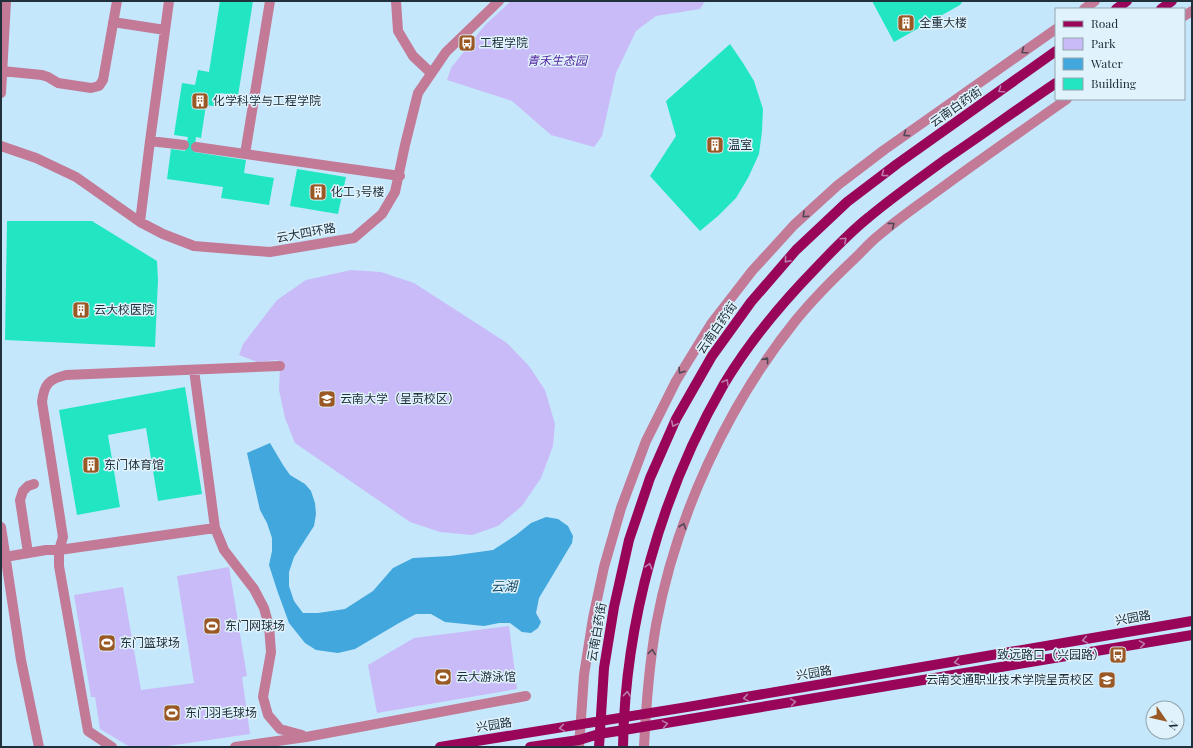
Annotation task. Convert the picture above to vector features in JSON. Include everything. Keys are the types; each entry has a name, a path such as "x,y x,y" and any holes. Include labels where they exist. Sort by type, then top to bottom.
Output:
{"main road":[{"path":"1117,8 1127,1"},
{"path":"1162,8 1172,1"},
{"name":"云南白药街","path":"599,747 605,660 614,607 629,540 650,478 673,426 712,356 751,302 796,250 847,202 897,164 1055,52"},
{"path":"623,747 628,674 644,583 660,529 677,481 703,423 725,383 756,336 790,295 828,255 868,217 1055,83"},
{"name":"兴园路","path":"440,747 919,669 1192,621"},
{"name":"兴园路","path":"530,747 579,743 599,734 1192,635"}],"street":[{"path":"1,93 6,1"},
{"path":"2,71 48,77 58,83 91,88 99,86 103,80 117,1"},
{"path":"140,222 169,1"},
{"path":"246,154 270,1"},
{"path":"396,1 398,31 413,56 431,73"},
{"name":"云大四环路","path":"1,146 36,158 76,177 140,222 163,234 194,246 270,252 354,238 382,214 395,192 400,176 405,146 418,93 446,52 499,1"},
{"path":"1085,8 1095,1"},
{"path":"113,22 165,30"},
{"path":"579,743 584,675 593,618 604,568 620,508 646,441 676,381 711,324 752,271 794,225 838,186 884,150 1055,30"},
{"path":"644,747 648,682 656,624 667,579 682,529 700,479 726,426 760,368 796,319 878,236 974,164 1066,100"},
{"path":"150,141 184,145"},
{"path":"196,147 400,176"},
{"path":"112,747 88,731 59,566 59,550 63,537 42,402 43,392 48,383 56,378 66,375 280,366"},
{"path":"194,370 215,528 224,550 254,589 264,608 269,626 270,652 263,697 268,715 280,729 306,736"},
{"path":"28,553 20,500 23,491 28,486 34,484"},
{"path":"1,527 21,660 39,747"},
{"path":"5,557 215,528"},
{"path":"235,747 306,736 526,696"}],"green space":[{"name":"青禾生态园","path":"511,1 705,1 700,9 656,16 636,31 616,73 602,136 594,147 551,135 512,101 447,80 451,68 485,25"},
{"path":"351,270 381,272 414,283 507,343 529,366 545,390 555,424 553,446 541,478 522,506 498,526 472,535 440,532 410,522 295,443 285,418 279,390 280,366 278,360 257,362 239,355 243,344 277,300 306,280"},
{"path":"229,567 247,676 242,677 250,734 161,747 130,747 100,729 95,697 91,697 74,595 123,587 141,690 194,683 177,576"},
{"name":"云大游泳馆","path":"509,626 517,689 377,713 368,665 414,638"}],"water":[{"name":"云湖","path":"270,443 290,475 305,484 311,491 315,503 316,514 314,526 294,557 289,572 289,586 294,601 303,613 318,613 345,609 373,591 393,568 413,558 450,556 493,550 531,523 546,517 558,519 568,526 573,536 572,543 539,598 536,613 541,622 538,628 531,633 522,632 510,623 499,623 484,626 445,622 431,614 416,614 355,649 338,653 316,650 305,643 289,623 269,565 272,551 272,538 267,523 260,510 247,453"}],"building":[{"name":"化学科学与工程学院","path":"220,1 253,1 238,96 221,93 219,107 206,105 201,138 196,137 194,152 246,160 244,173 274,178 269,205 221,198 223,187 167,179 171,149 185,151 188,137 174,135 182,83 195,85 198,70 209,72"},
{"name":"全重大楼","path":"872,1 963,1 960,5 894,42"},
{"name":"温室","path":"730,44 754,81 763,109 759,154 748,178 736,198 700,231 650,176 676,136 666,101"},
{"name":"化工3号楼","path":"297,169 346,177 338,214 290,206"},
{"name":"云大校医院","path":"7,221 92,221 157,261 158,280 155,347 5,340"},
{"name":"东门体育馆","path":"185,387 202,494 158,501 146,428 108,435 120,507 77,515 59,410"}],"place":[{"name":"全重大楼","path":"906,23"},
{"name":"工程学院","path":"467,43"},
{"name":"化学科学与工程学院","path":"200,101"},
{"name":"温室","path":"715,145"},
{"name":"化工3号楼","path":"318,192"},
{"name":"云大校医院","path":"81,310"},
{"name":"云南大学（呈贡校区）","path":"327,399"},
{"name":"东门体育馆","path":"91,465"},
{"name":"东门网球场","path":"212,626"},
{"name":"东门篮球场","path":"107,643"},
{"name":"致远路口（兴园路）","path":"1118,655"},
{"name":"云大游泳馆","path":"443,677"},
{"name":"云南交通职业技术学院呈贡校区","path":"1107,680"},
{"name":"东门羽毛球场","path":"172,713"}]}
